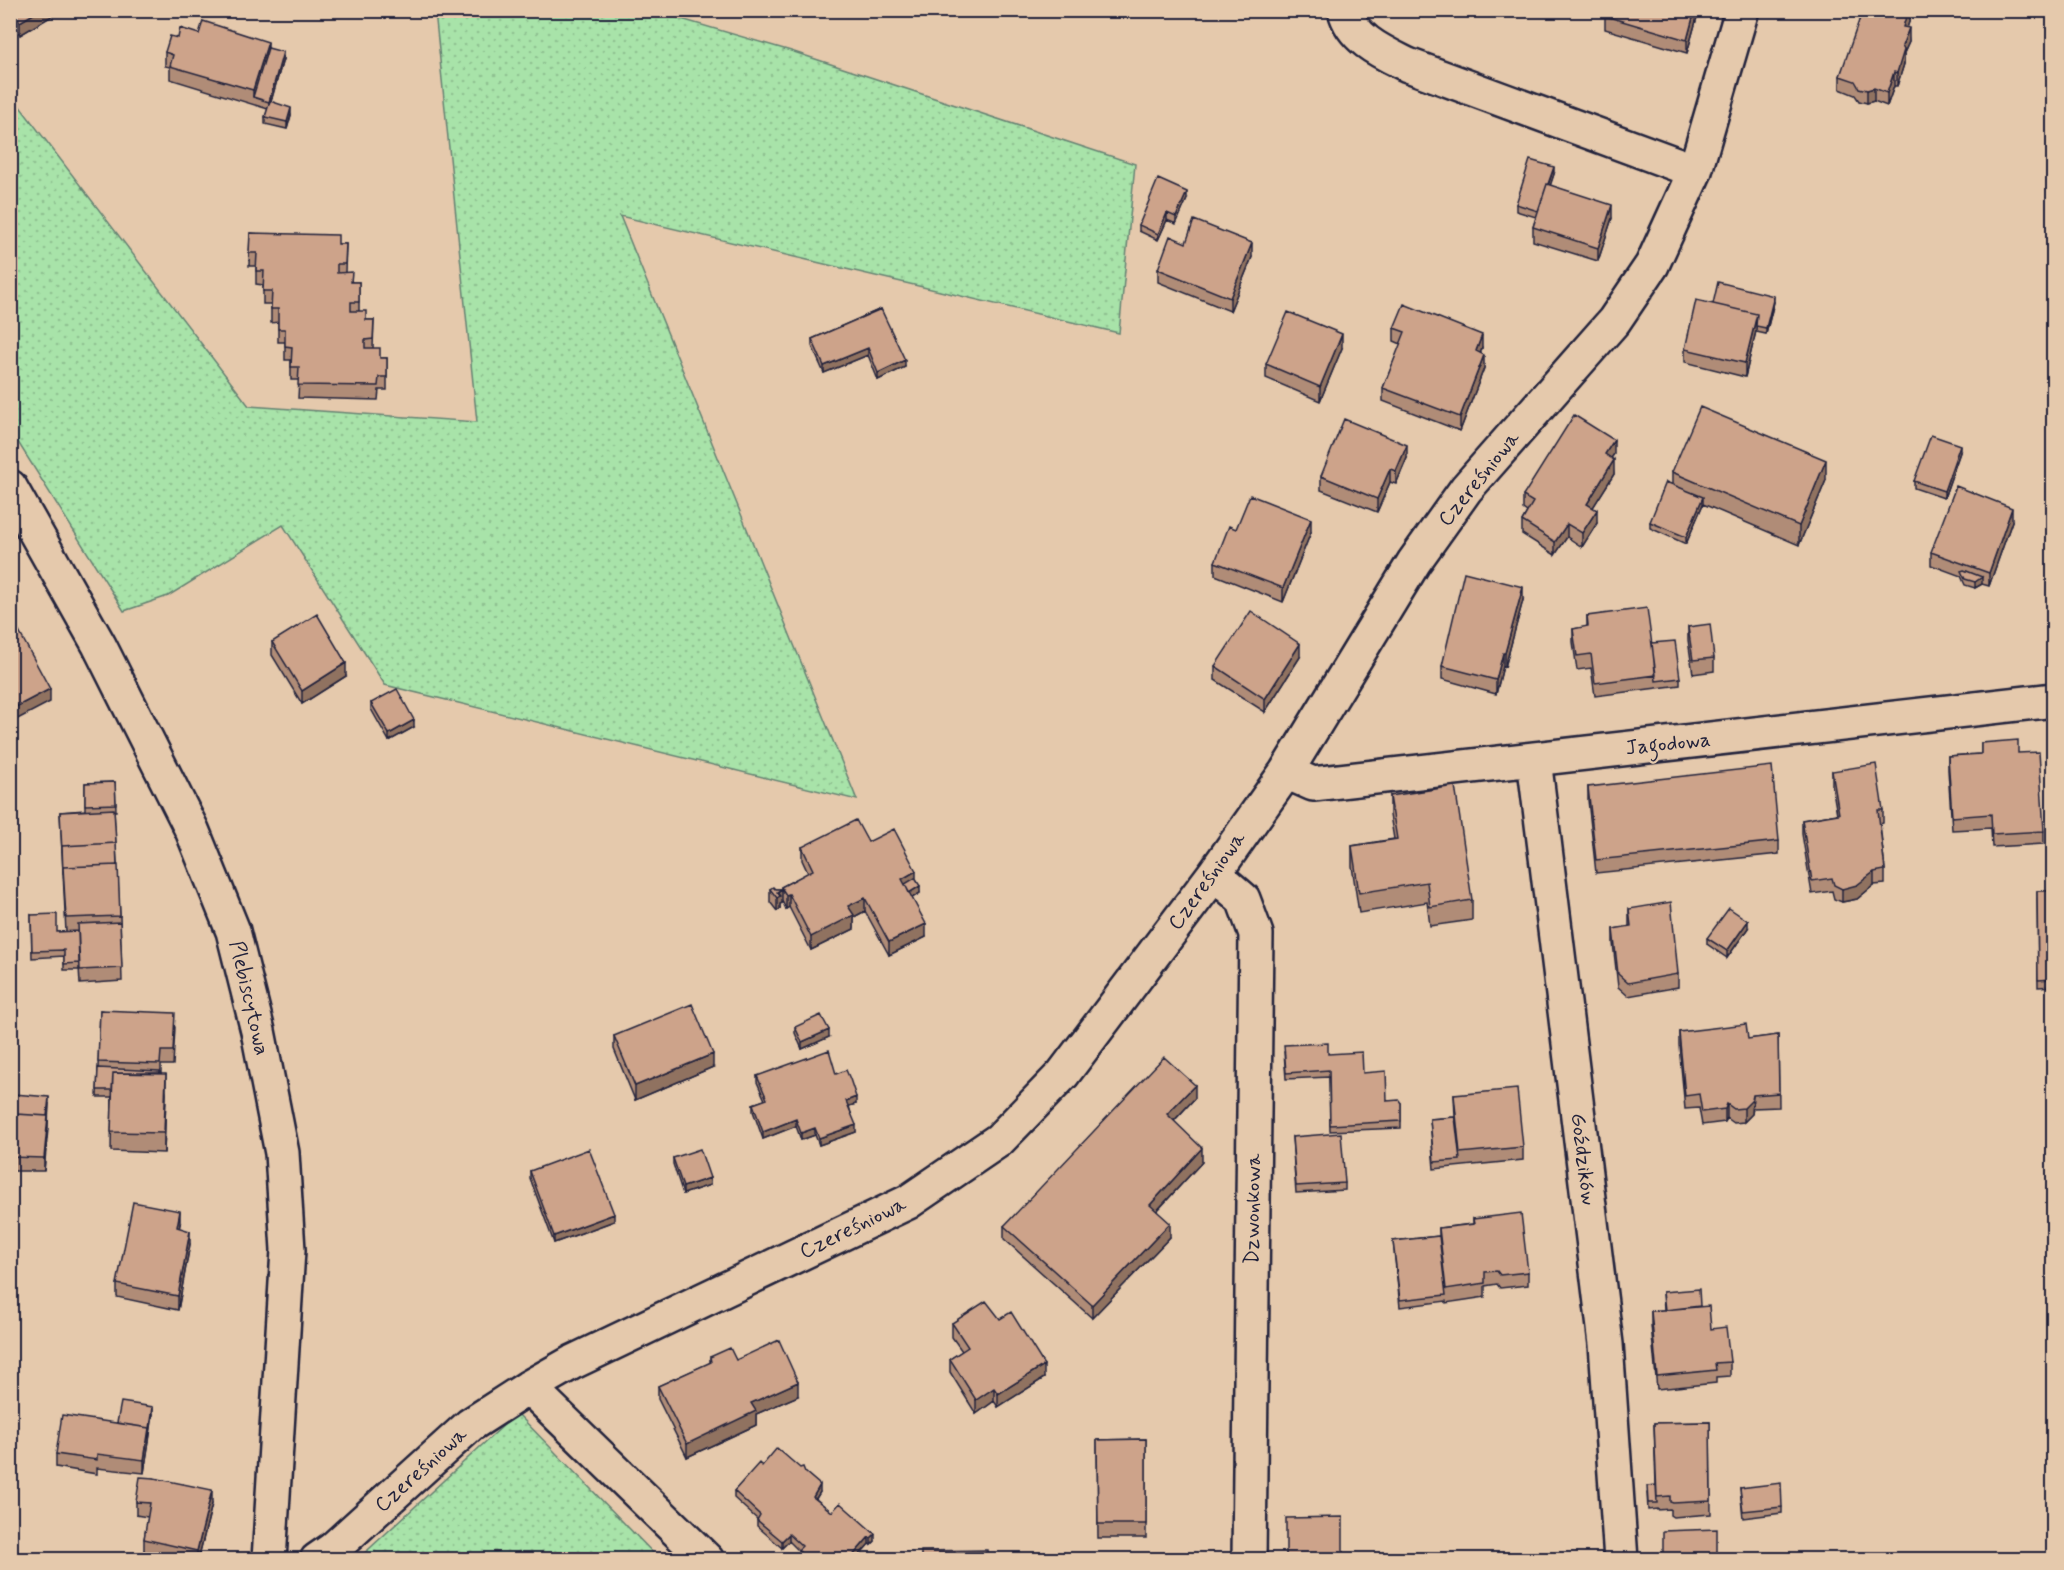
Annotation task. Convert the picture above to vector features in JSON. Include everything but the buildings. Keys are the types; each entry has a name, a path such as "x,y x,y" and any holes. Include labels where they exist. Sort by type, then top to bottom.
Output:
{"street":[{"path":"1345,10 1358,32 1371,46 1408,65 1695,171"},
{"name":"Czereśniowa","path":"317,1560 333,1549 471,1425 529,1387 573,1362 908,1202 999,1140 1063,1074 1214,874 1286,772 1414,562 1466,489 1614,321 1653,265 1695,171 1742,10"},
{"name":"Plebiscytowa","path":"10,488 99,645 192,830 234,931 258,1031 282,1153 288,1251 269,1560"},
{"name":"Jagodowa","path":"1286,772 1313,784 2054,700"},
{"name":"Goździków","path":"1534,759 1606,1344 1622,1560"},
{"name":"Dzwonkowa","path":"1214,874 1243,899 1256,934 1249,1560"},
{"path":"529,1387 707,1560"}],"green space":[{"path":"435,11 654,11 791,51 1135,164 1119,333 620,216 857,800 385,685 283,525 168,596 124,611 11,431 10,105 18,104 249,406 477,422"},
{"path":"517,1413 659,1559 357,1560"}]}
